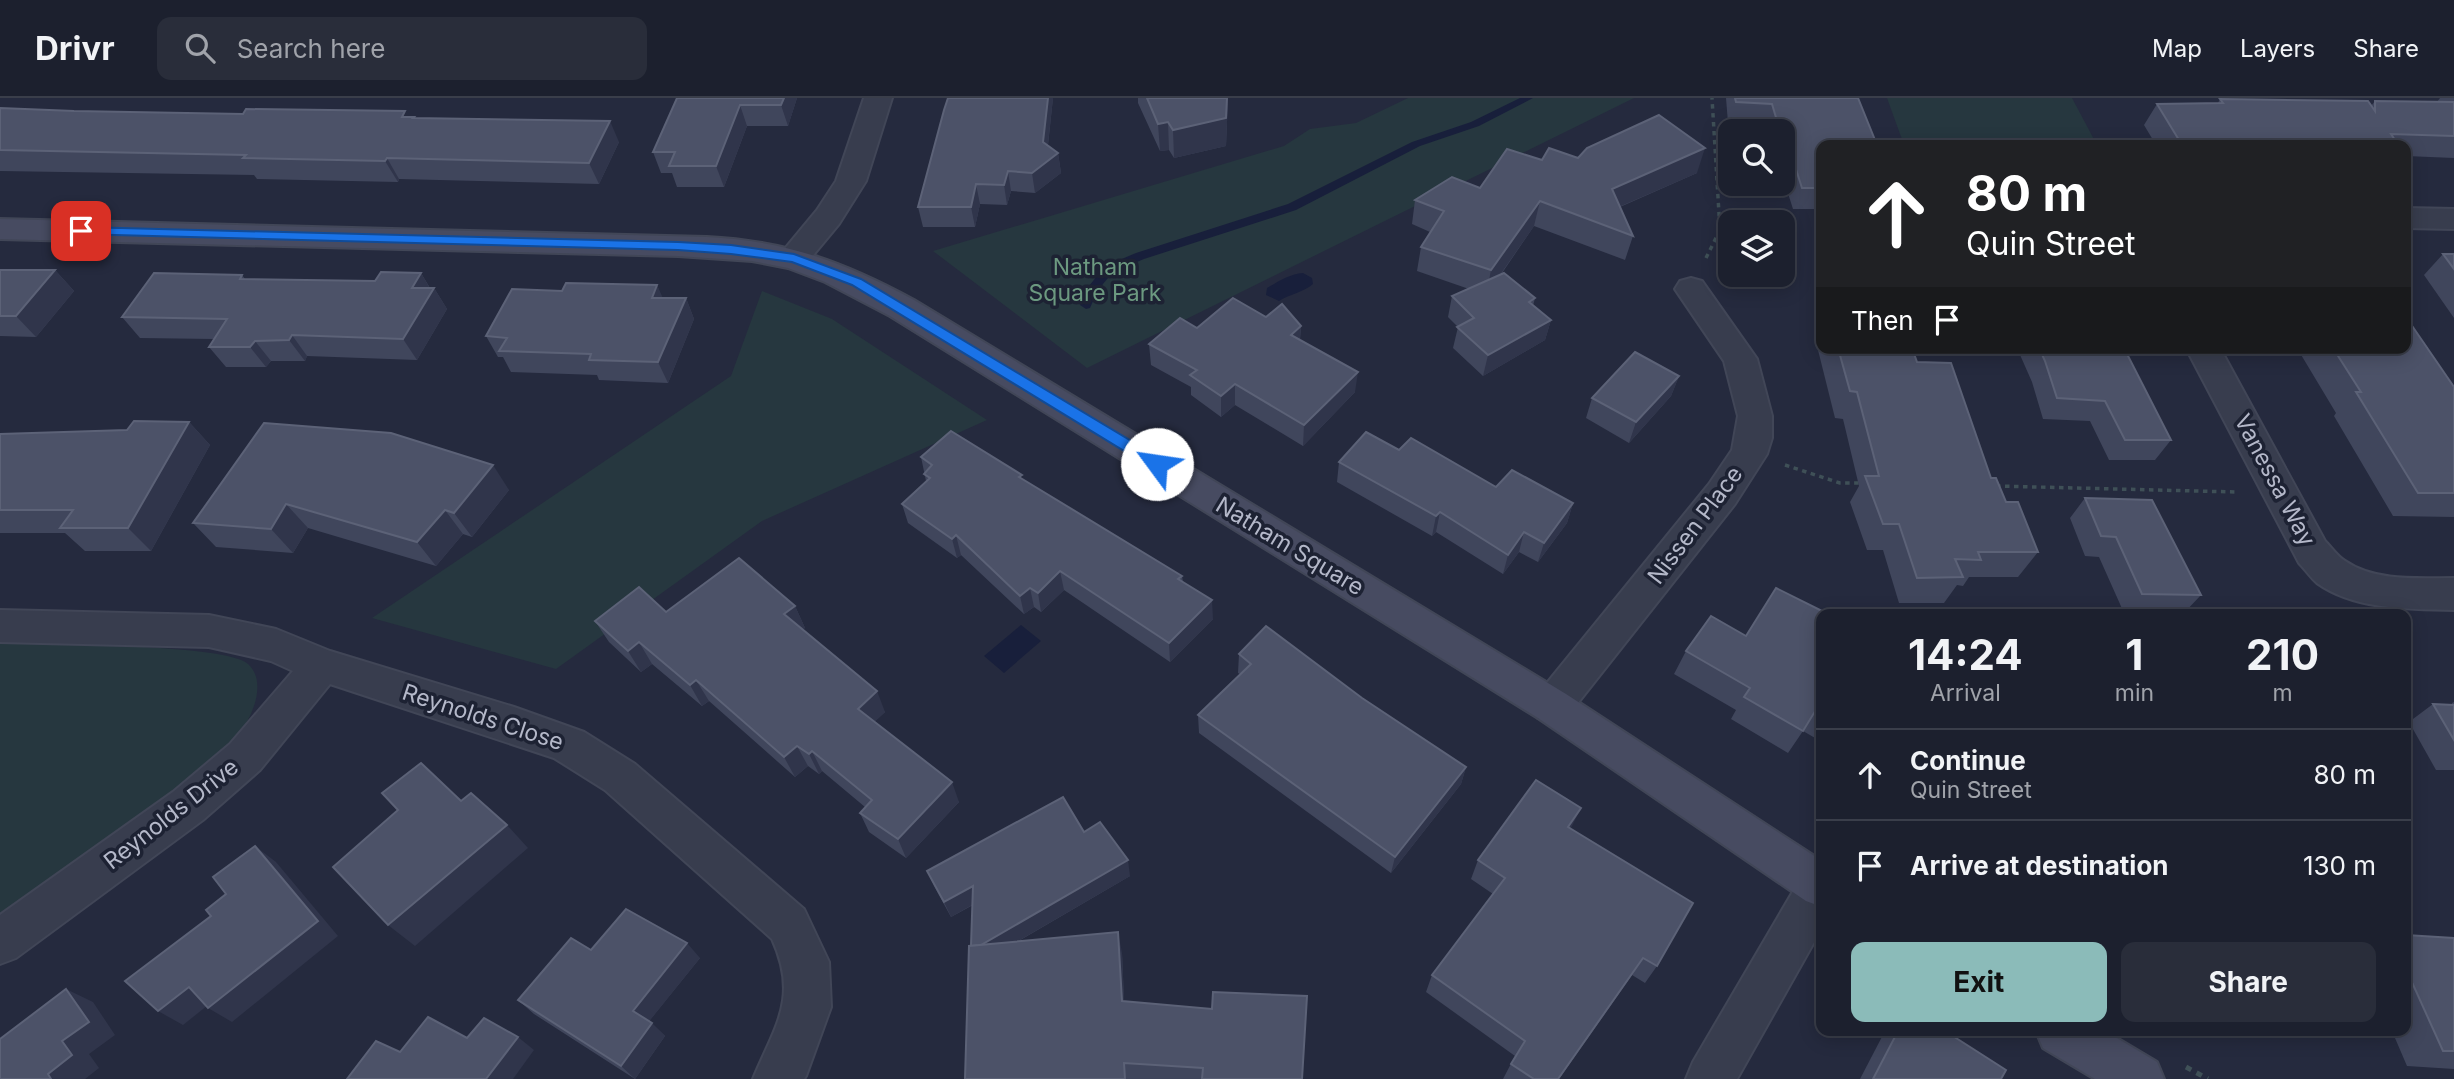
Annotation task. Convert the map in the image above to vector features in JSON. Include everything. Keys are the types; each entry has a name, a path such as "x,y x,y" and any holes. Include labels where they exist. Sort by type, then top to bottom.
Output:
{"street":[{"path":"794,258 828,217 851,181 878,98"},
{"path":"2411,218 2454,219"},
{"name":"Natham Square","path":"0,229 678,246 731,249 794,258 856,282 902,308 1552,706 1816,882"},
{"name":"Nissen Place","path":"1552,706 1722,494 1749,454 1754,438 1755,416 1740,359 1691,289"},
{"name":"Vanessa Way","path":"2206,354 2312,552 2332,572 2358,584 2388,590 2454,594"},
{"name":"Reynolds Close","path":"0,626 209,631 276,646 322,665 514,724 569,745 620,777 788,924 806,962 807,1007 789,1059 777,1079"},
{"name":"Reynolds Drive","path":"0,942 188,806 245,757 322,665"},
{"path":"1710,1079 1816,896"},
{"path":"2068,1036 2140,1079"}],"path":[{"path":"1691,289 1720,230 1712,98"},
{"path":"1749,454 1840,483 1867,484"},
{"path":"1991,486 2282,493"}],"green space":[{"name":"Natham Square Park","path":"1408,98 1634,98 1087,368 933,251 1284,146 1310,129 1356,123"},
{"path":"1887,98 2072,98 2094,140 1902,140"},
{"path":"762,291 832,319 987,420 762,521 556,669 372,618 731,376"},
{"path":"0,643 130,646 205,652 232,657 248,664 257,680 257,690 256,700 243,729 212,762 170,796 0,917"}],"water":[{"path":"1303,273 1312,278 1313,284 1309,287 1279,301 1266,295 1267,288 1289,276"},
{"path":"1021,625 1041,641 1004,673 984,656"}],"building":[{"path":"677,98 784,98 781,105 740,105 716,166 669,166 675,152 653,152"},
{"path":"948,98 1048,98 1043,142 1058,153 1032,173 1008,171 1004,185 976,184 971,207 918,207"},
{"path":"1147,98 1227,98 1226,118 1173,130 1168,122 1158,124"},
{"path":"1735,98 1858,98 1875,140 1816,140 1816,188 1802,188 1795,166 1795,119 1776,119 1772,104 1736,102"},
{"path":"2220,99 2368,101 2375,111 2375,101 2454,102 2454,136 2391,134 2395,140 2179,140 2157,104 2223,103"},
{"path":"0,108 243,114 246,109 405,111 402,117 610,121 589,163 243,158 246,155 0,150"},
{"path":"1659,115 1705,148 1612,189 1633,236 1540,201 1491,270 1421,247 1444,211 1415,200 1452,177 1480,188 1507,149 1542,160 1549,148 1578,158 1587,148"},
{"path":"2443,254 2454,254 2454,269"},
{"path":"0,270 55,270 16,316 0,316"},
{"path":"381,272 421,273 412,288 434,288 403,339 292,335 289,340 255,341 250,347 209,347 227,319 122,317 154,273 242,275 240,279 375,281"},
{"path":"1504,273 1535,298 1529,302 1551,320 1488,355 1457,327 1474,318 1452,296"},
{"path":"566,283 657,285 652,298 686,298 658,362 589,360 591,354 499,351 507,338 486,336 512,289 562,291"},
{"path":"1233,298 1266,317 1282,304 1301,326 1291,335 1358,372 1304,425 1235,384 1221,396 1190,375 1197,370 1149,344 1180,318 1197,328"},
{"path":"2411,324 2454,387 2454,493 2418,493 2356,392 2361,392 2337,354 2411,354"},
{"path":"1635,352 1679,376 1636,422 1592,398"},
{"path":"1840,354 1914,354 1917,362 1951,363 1991,478 1996,478 2006,502 2018,502 2038,552 1978,552 1981,560 1955,559 1963,577 1917,578 1899,524 1883,524 1865,476 1879,476 1857,392 1850,391"},
{"path":"2042,354 2127,354 2171,440 2125,440 2105,401 2057,398"},
{"path":"134,421 189,422 128,528 60,528 73,510 0,510 0,434 127,430"},
{"path":"264,423 391,433 493,465 454,513 445,510 417,542 286,504 271,529 193,523"},
{"path":"951,431 1022,475 1019,477 1182,576 1178,579 1212,600 1169,643 1060,571 1038,593 1030,588 1020,596 956,535 952,539 902,504 930,478 924,474 932,465 921,457"},
{"path":"1366,432 1399,450 1411,438 1496,487 1512,470 1573,503 1544,543 1524,532 1508,555 1440,512 1436,516 1339,462"},
{"path":"2085,498 2152,500 2201,595 2142,594 2116,537 2101,536"},
{"path":"739,558 795,606 784,614 877,691 858,709 952,782 898,839 860,813 872,800 812,751 809,754 797,746 784,757 696,680 690,685 639,642 628,651 595,621 639,587 666,612"},
{"path":"1776,588 1818,609 1816,710 1803,731 1744,697 1750,688 1686,651 1711,616 1746,636"},
{"path":"1266,626 1362,698 1466,767 1395,857 1198,715 1251,664 1239,654"},
{"path":"2433,704 2454,705 2454,740"},
{"path":"421,763 461,801 471,793 507,825 388,925 333,867 398,810 382,793"},
{"path":"1536,780 1581,808 1568,827 1693,903 1657,966 1643,958 1558,1079 1534,1079 1511,1064 1525,1041 1432,975 1505,878 1478,860"},
{"path":"1063,797 1084,832 1100,822 1128,860 981,945 971,946 973,886 944,902 927,871"},
{"path":"255,846 318,921 208,1008 189,987 158,1011 125,981 211,916 206,910 226,894 213,877"},
{"path":"626,909 687,943 633,1011 652,1023 621,1066 518,1000 571,938 591,950"},
{"path":"1118,932 1122,1001 1212,1009 1213,992 1307,996 1302,1079 1202,1079 1203,1068 1124,1063 1125,1079 965,1079 969,946"},
{"path":"2411,935 2454,938 2454,1051 2443,1051 2411,980"},
{"path":"66,989 89,1022 62,1041 72,1055 48,1074 51,1079 0,1079 0,1039"},
{"path":"428,1017 467,1038 484,1018 518,1037 486,1079 347,1079 376,1041 400,1052"},
{"path":"1895,1036 1953,1036 2006,1070 2001,1079 1873,1079"}],"waterway":[{"path":"1086,305 1093,289 1109,269 1140,256 1292,207 1416,144 1475,124 1528,98"}],"route":[{"path":"81,231 678,246 731,249 794,258 856,282 902,308 1157,464"}]}
